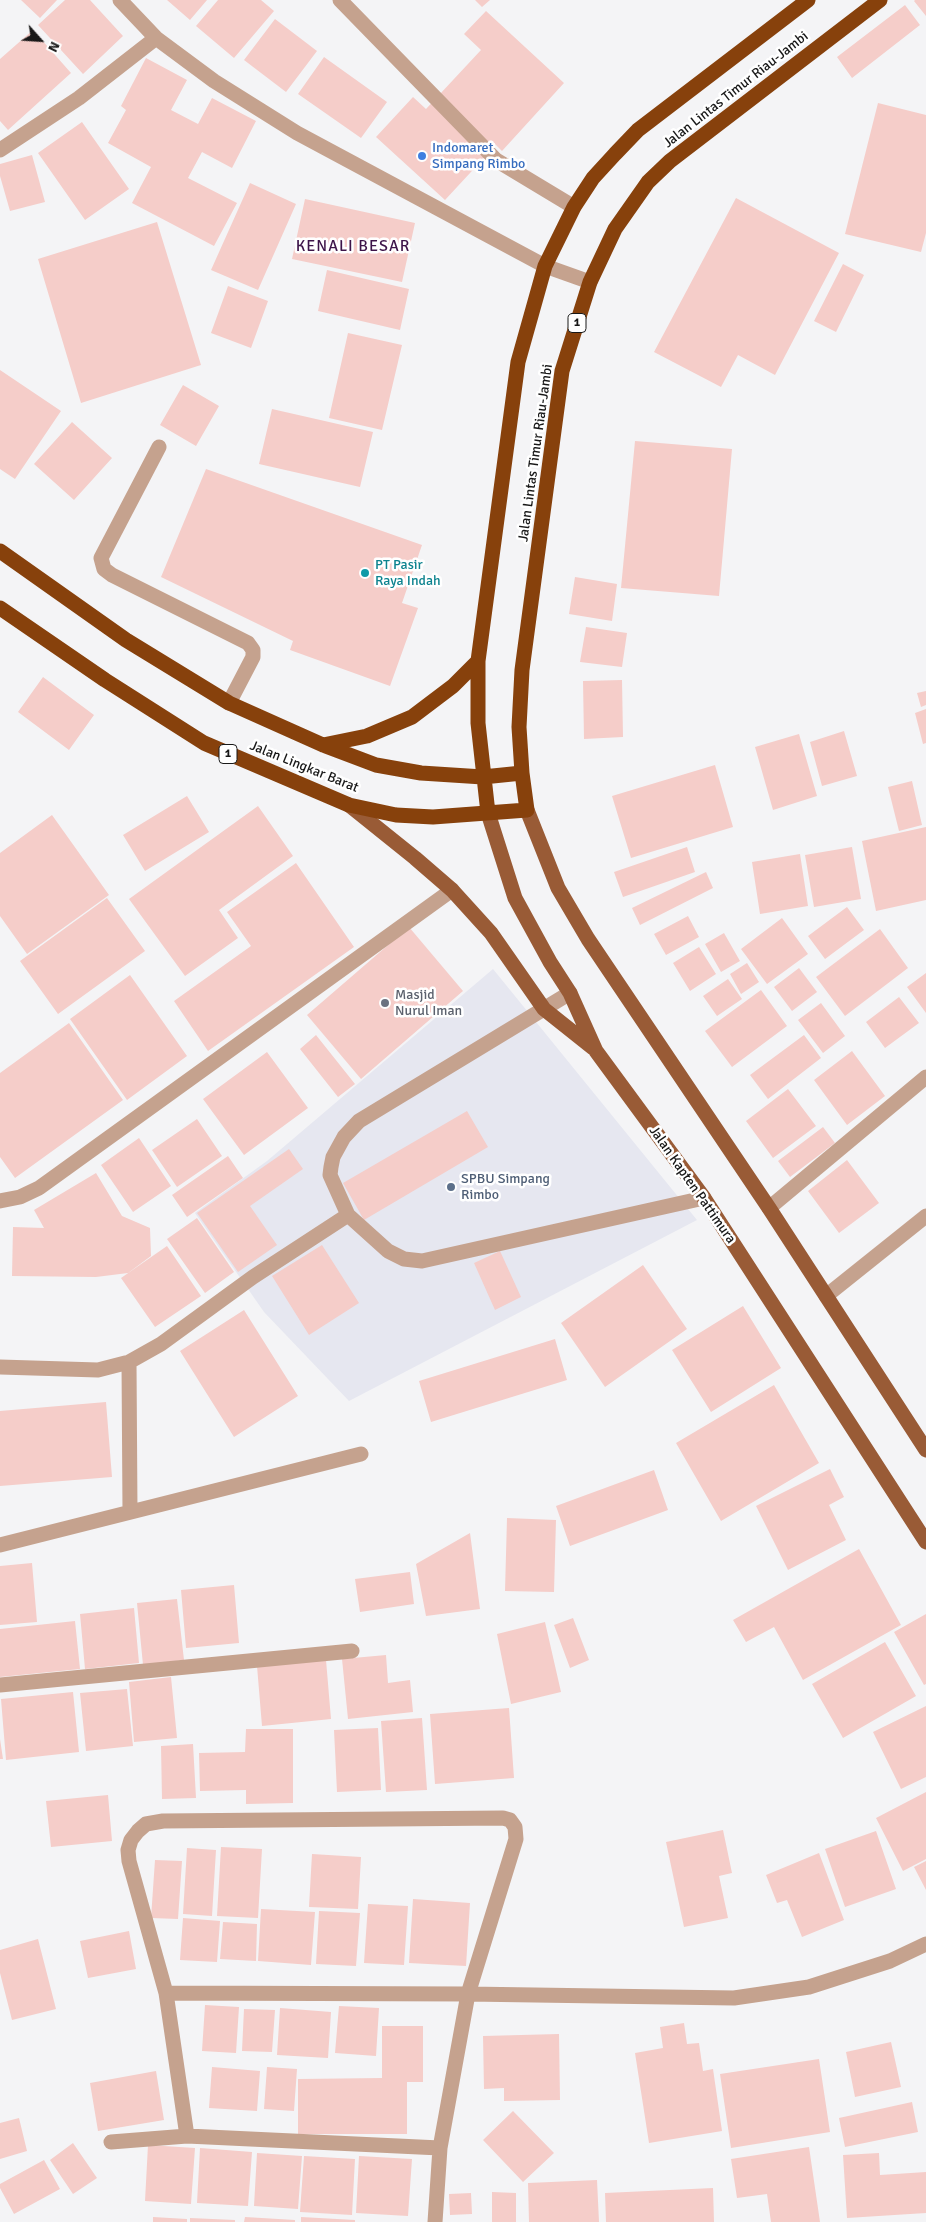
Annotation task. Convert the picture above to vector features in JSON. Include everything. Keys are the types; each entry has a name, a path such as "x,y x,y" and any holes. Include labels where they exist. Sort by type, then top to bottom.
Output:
{"highway":[{"name":"Jalan Lintas Timur Riau-Jambi","path":"488,813 478,723 478,661 518,362 545,266 574,207 594,178 638,130 808,0"},
{"name":"Jalan Lintas Timur Riau-Jambi","path":"522,773 519,727 522,670 561,381 590,282 615,229 648,182 670,161 880,0"},
{"name":"Jalan Lingkar Barat","path":"0,550 126,640 229,703 324,745 376,765 420,773 483,777 522,773"},
{"name":"Jalan Lingkar Barat","path":"0,608 105,680 204,743 348,805 396,815 432,817 488,813"},
{"path":"324,745 366,736 412,716 453,686 478,661"},
{"name":"1","path":"488,813 527,810 522,773"}],"main road":[{"path":"348,805 452,890 491,933 544,1009 596,1051"},
{"path":"527,810 558,888 588,939 769,1208 926,1450"},
{"name":"Jalan Kapten Pattimura","path":"488,813 515,898 550,962 570,992 596,1051 704,1198 926,1542"}],"street":[{"path":"120,0 156,38 214,81 297,133 545,266 590,282"},
{"path":"340,0 496,160 574,207"},
{"path":"0,150 79,98 156,38"},
{"path":"159,447 101,558 104,568 112,575 248,643 253,650 253,657 229,703"},
{"path":"0,1201 20,1198 39,1188 452,890"},
{"path":"570,992 359,1121 354,1126 344,1137 333,1157 330,1176 348,1215 388,1251 404,1258 422,1261 704,1198"},
{"path":"769,1208 926,1077"},
{"path":"0,1367 98,1370 129,1362 161,1344 254,1277 348,1215"},
{"path":"826,1296 926,1216"},
{"path":"129,1362 130,1512"},
{"path":"0,1545 361,1454"},
{"path":"0,1685 352,1651"},
{"path":"187,2136 166,1993 129,1861 128,1850 138,1831 146,1824 163,1821 503,1818 510,1820 515,1826 516,1839 468,1994 440,2148 435,2222"},
{"path":"166,1993 468,1994 734,1998 809,1987 890,1961 926,1944"},
{"path":"112,2142 187,2136 440,2148"}],"shaded area":[{"name":"SPBU Simpang Rimbo","path":"493,969 697,1220 349,1401 264,1312 195,1213 267,1161"}],"building":[{"path":"21,0 57,0 40,18"},
{"path":"65,0 90,0 123,36 83,74 38,25"},
{"path":"167,0 207,0 190,20"},
{"path":"218,0 261,0 274,11 234,58 196,26"},
{"path":"475,0 490,0 482,7"},
{"path":"926,0 926,16 914,1"},
{"path":"905,5 920,25 852,78 837,57"},
{"path":"486,11 564,83 502,151 496,145 445,200 376,137 413,97 426,109 481,50 464,34"},
{"path":"275,19 317,51 286,92 244,60"},
{"path":"33,30 71,73 8,130 0,121 0,59"},
{"path":"324,57 387,102 361,138 298,94"},
{"path":"146,58 187,80 171,110 198,124 212,98 256,121 232,168 202,152 188,178 237,203 214,246 132,203 151,167 108,143 126,110 121,106"},
{"path":"878,103 926,115 926,233 921,252 845,234"},
{"path":"82,122 129,189 85,220 38,153"},
{"path":"32,155 45,202 10,211 0,176 0,164"},
{"path":"250,183 296,204 258,290 211,270"},
{"path":"736,198 839,253 775,375 738,355 721,387 654,352"},
{"path":"305,199 415,223 402,282 292,259"},
{"path":"157,222 201,365 81,403 38,259"},
{"path":"843,264 864,275 836,332 814,321"},
{"path":"327,270 409,289 400,330 318,311"},
{"path":"228,286 268,301 251,348 211,333"},
{"path":"348,333 402,345 382,430 329,418"},
{"path":"0,370 61,411 15,479 0,469"},
{"path":"183,385 219,406 196,446 160,425"},
{"path":"272,409 373,432 360,487 259,464"},
{"path":"72,422 112,458 74,500 34,464"},
{"path":"635,441 732,449 719,596 621,588"},
{"path":"206,469 422,545 402,603 418,608 390,686 290,650 293,641 161,577"},
{"path":"575,577 617,584 612,621 569,614"},
{"path":"586,627 627,633 622,667 580,662"},
{"path":"43,677 94,715 69,750 18,712"},
{"path":"622,680 623,737 584,739 583,681"},
{"path":"926,691 926,705 921,707 917,693"},
{"path":"926,709 926,743 923,744 915,713"},
{"path":"844,731 857,776 822,786 810,742"},
{"path":"799,734 817,796 773,810 755,747"},
{"path":"715,765 733,827 631,858 612,796"},
{"path":"912,781 922,825 899,831 888,787"},
{"path":"187,796 209,832 145,871 123,835"},
{"path":"258,806 293,856 219,910 238,938 185,976 129,899"},
{"path":"52,815 109,895 27,954 0,916 0,853"},
{"path":"926,827 926,900 876,911 862,841"},
{"path":"687,847 695,872 623,897 614,872"},
{"path":"852,847 861,899 814,907 805,855"},
{"path":"800,854 808,906 760,914 752,862"},
{"path":"296,863 354,947 208,1051 174,1001 251,946 227,912"},
{"path":"706,872 713,888 640,925 632,908"},
{"path":"107,898 145,951 58,1014 20,961"},
{"path":"847,907 864,930 825,959 808,936"},
{"path":"688,916 699,937 666,955 654,934"},
{"path":"782,918 808,954 767,984 741,949"},
{"name":"Masjid Nurul Iman","path":"409,927 463,991 361,1079 307,1015"},
{"path":"880,929 908,968 845,1016 816,977"},
{"path":"724,933 740,961 721,972 705,944"},
{"path":"699,947 716,974 690,991 673,963"},
{"path":"747,963 759,982 741,994 730,974"},
{"path":"799,968 817,992 792,1011 774,987"},
{"path":"926,973 926,1013 907,987"},
{"path":"130,975 187,1056 127,1100 70,1019"},
{"path":"728,979 742,999 717,1016 703,996"},
{"path":"761,990 787,1026 732,1067 705,1031"},
{"path":"899,997 919,1023 885,1048 866,1022"},
{"path":"821,1003 845,1036 823,1053 798,1020"},
{"path":"69,1023 123,1100 15,1178 0,1157 0,1073"},
{"path":"316,1035 355,1084 338,1097 300,1049"},
{"path":"804,1035 821,1058 768,1099 750,1075"},
{"path":"852,1051 885,1096 847,1125 814,1080"},
{"path":"267,1052 308,1108 244,1155 203,1099"},
{"path":"788,1089 816,1126 773,1158 746,1121"},
{"path":"467,1111 488,1147 364,1220 343,1183"},
{"path":"197,1119 222,1156 177,1187 152,1150"},
{"path":"823,1127 835,1143 790,1177 778,1161"},
{"path":"139,1138 171,1186 133,1212 101,1165"},
{"path":"289,1149 303,1169 250,1206 277,1245 238,1272 197,1213"},
{"path":"228,1156 243,1178 187,1217 172,1195"},
{"path":"847,1160 879,1203 839,1233 808,1191"},
{"path":"96,1173 122,1216 150,1228 151,1256 128,1273 96,1277 12,1276 13,1227 44,1228 34,1210"},
{"path":"197,1218 234,1272 205,1293 167,1239"},
{"path":"322,1245 359,1303 309,1335 272,1276"},
{"path":"167,1246 201,1296 155,1327 121,1278"},
{"path":"500,1251 521,1297 495,1310 474,1263"},
{"path":"643,1265 687,1329 605,1387 561,1323"},
{"path":"743,1306 781,1368 711,1412 672,1350"},
{"path":"244,1310 298,1396 234,1437 180,1351"},
{"path":"555,1339 567,1380 431,1422 419,1381"},
{"path":"774,1385 819,1463 721,1521 676,1443"},
{"path":"106,1402 112,1477 0,1486 0,1411"},
{"path":"830,1469 844,1497 829,1505 846,1540 788,1570 756,1506"},
{"path":"654,1470 668,1510 570,1546 556,1506"},
{"path":"507,1518 556,1520 554,1592 505,1591"},
{"path":"470,1533 480,1609 426,1616 416,1564"},
{"path":"859,1549 901,1625 803,1680 774,1627 746,1642 733,1620"},
{"path":"32,1563 37,1622 0,1625 0,1566"},
{"path":"410,1572 414,1604 360,1612 355,1579"},
{"path":"234,1585 239,1643 186,1648 181,1590"},
{"path":"177,1599 184,1660 143,1665 137,1603"},
{"path":"134,1608 139,1663 85,1669 80,1614"},
{"path":"926,1614 926,1684 924,1685 894,1632"},
{"path":"573,1618 589,1660 570,1668 554,1625"},
{"path":"75,1621 80,1669 0,1677 0,1629"},
{"path":"545,1622 561,1692 511,1704 497,1634"},
{"path":"885,1642 916,1696 843,1738 812,1684"},
{"path":"386,1655 388,1683 410,1680 413,1712 348,1719 342,1659"},
{"path":"326,1660 331,1719 262,1726 257,1666"},
{"path":"171,1677 177,1738 134,1742 129,1682"},
{"path":"127,1689 133,1746 86,1751 80,1693"},
{"path":"73,1692 79,1752 6,1760 1,1699"},
{"path":"926,1706 926,1777 901,1789 873,1732"},
{"path":"509,1708 514,1778 435,1784 430,1714"},
{"path":"422,1718 427,1790 386,1792 381,1721"},
{"path":"378,1728 381,1790 337,1792 334,1730"},
{"path":"246,1729 293,1729 293,1803 246,1804 246,1790 200,1791 199,1753 245,1752"},
{"path":"0,1739 3,1759 0,1759"},
{"path":"193,1744 196,1798 162,1799 161,1746"},
{"path":"926,1792 926,1859 903,1871 876,1818"},
{"path":"108,1795 112,1841 51,1847 46,1801"},
{"path":"723,1830 732,1873 719,1876 728,1918 684,1927 666,1842"},
{"path":"876,1831 896,1889 845,1907 825,1849"},
{"path":"221,1847 262,1849 258,1918 217,1916"},
{"path":"187,1848 216,1850 212,1916 183,1914"},
{"path":"819,1853 844,1920 802,1937 787,1900 777,1903 766,1875"},
{"path":"312,1854 361,1857 358,1909 309,1907"},
{"path":"155,1860 182,1861 178,1919 151,1918"},
{"path":"926,1861 926,1890 914,1867"},
{"path":"413,1899 470,1903 466,1966 409,1963"},
{"path":"368,1904 408,1906 404,1965 364,1963"},
{"path":"261,1909 315,1912 311,1965 258,1961"},
{"path":"319,1911 360,1913 356,1966 316,1964"},
{"path":"183,1918 220,1921 217,1962 180,1960"},
{"path":"223,1922 257,1924 256,1961 220,1959"},
{"path":"129,1931 136,1969 88,1978 80,1941"},
{"path":"38,1939 56,2009 12,2020 0,1973 0,1950"},
{"path":"205,2005 239,2007 236,2053 202,2051"},
{"path":"339,2006 379,2008 376,2056 335,2053"},
{"path":"280,2008 331,2012 328,2058 277,2055"},
{"path":"244,2009 275,2010 272,2052 242,2051"},
{"path":"684,2023 687,2044 699,2043 703,2071 713,2069 722,2131 649,2143 635,2053 663,2048 660,2027"},
{"path":"382,2026 423,2026 423,2082 407,2082 407,2134 298,2134 298,2079 382,2078"},
{"path":"559,2034 560,2100 504,2101 504,2088 484,2089 483,2036"},
{"path":"891,2042 901,2087 855,2097 846,2052"},
{"path":"819,2059 830,2132 731,2148 720,2074"},
{"path":"212,2067 260,2071 257,2111 209,2108"},
{"path":"267,2067 297,2069 294,2111 264,2109"},
{"path":"156,2071 164,2120 98,2131 90,2083"},
{"path":"912,2102 918,2132 845,2147 839,2118"},
{"path":"513,2111 554,2153 523,2182 483,2140"},
{"path":"19,2118 27,2151 0,2159 0,2123"},
{"path":"73,2143 97,2178 73,2194 50,2160"},
{"path":"148,2145 195,2148 191,2204 145,2201"},
{"path":"809,2147 820,2222 771,2222 767,2194 737,2198 731,2159"},
{"path":"200,2148 252,2152 248,2206 197,2203"},
{"path":"257,2153 302,2156 298,2209 254,2206"},
{"path":"879,2153 880,2175 926,2172 926,2213 847,2218 843,2155"},
{"path":"304,2156 355,2159 352,2215 300,2212"},
{"path":"359,2156 412,2159 408,2216 356,2213"},
{"path":"44,2160 60,2189 14,2214 0,2188 0,2184"},
{"path":"597,2180 599,2222 529,2222 528,2183"},
{"path":"713,2188 714,2222 606,2222 605,2193"},
{"path":"492,2192 516,2193 516,2222 492,2222"},
{"path":"471,2193 472,2214 450,2215 449,2194"},
{"path":"153,2217 187,2219 187,2222 153,2222"},
{"path":"245,2217 295,2220 295,2222 244,2222"},
{"path":"301,2217 355,2220 355,2222 301,2222"},
{"path":"190,2218 235,2220 235,2222 190,2222"}],"place":[{"name":"Indomaret Simpang Rimbo","path":"422,156"},
{"name":"PT Pasir Raya Indah","path":"365,573"},
{"name":"Masjid Nurul Iman","path":"385,1003"},
{"name":"SPBU Simpang Rimbo","path":"451,1187"}],"district":[{"name":"KENALI BESAR","path":"353,247"}]}
